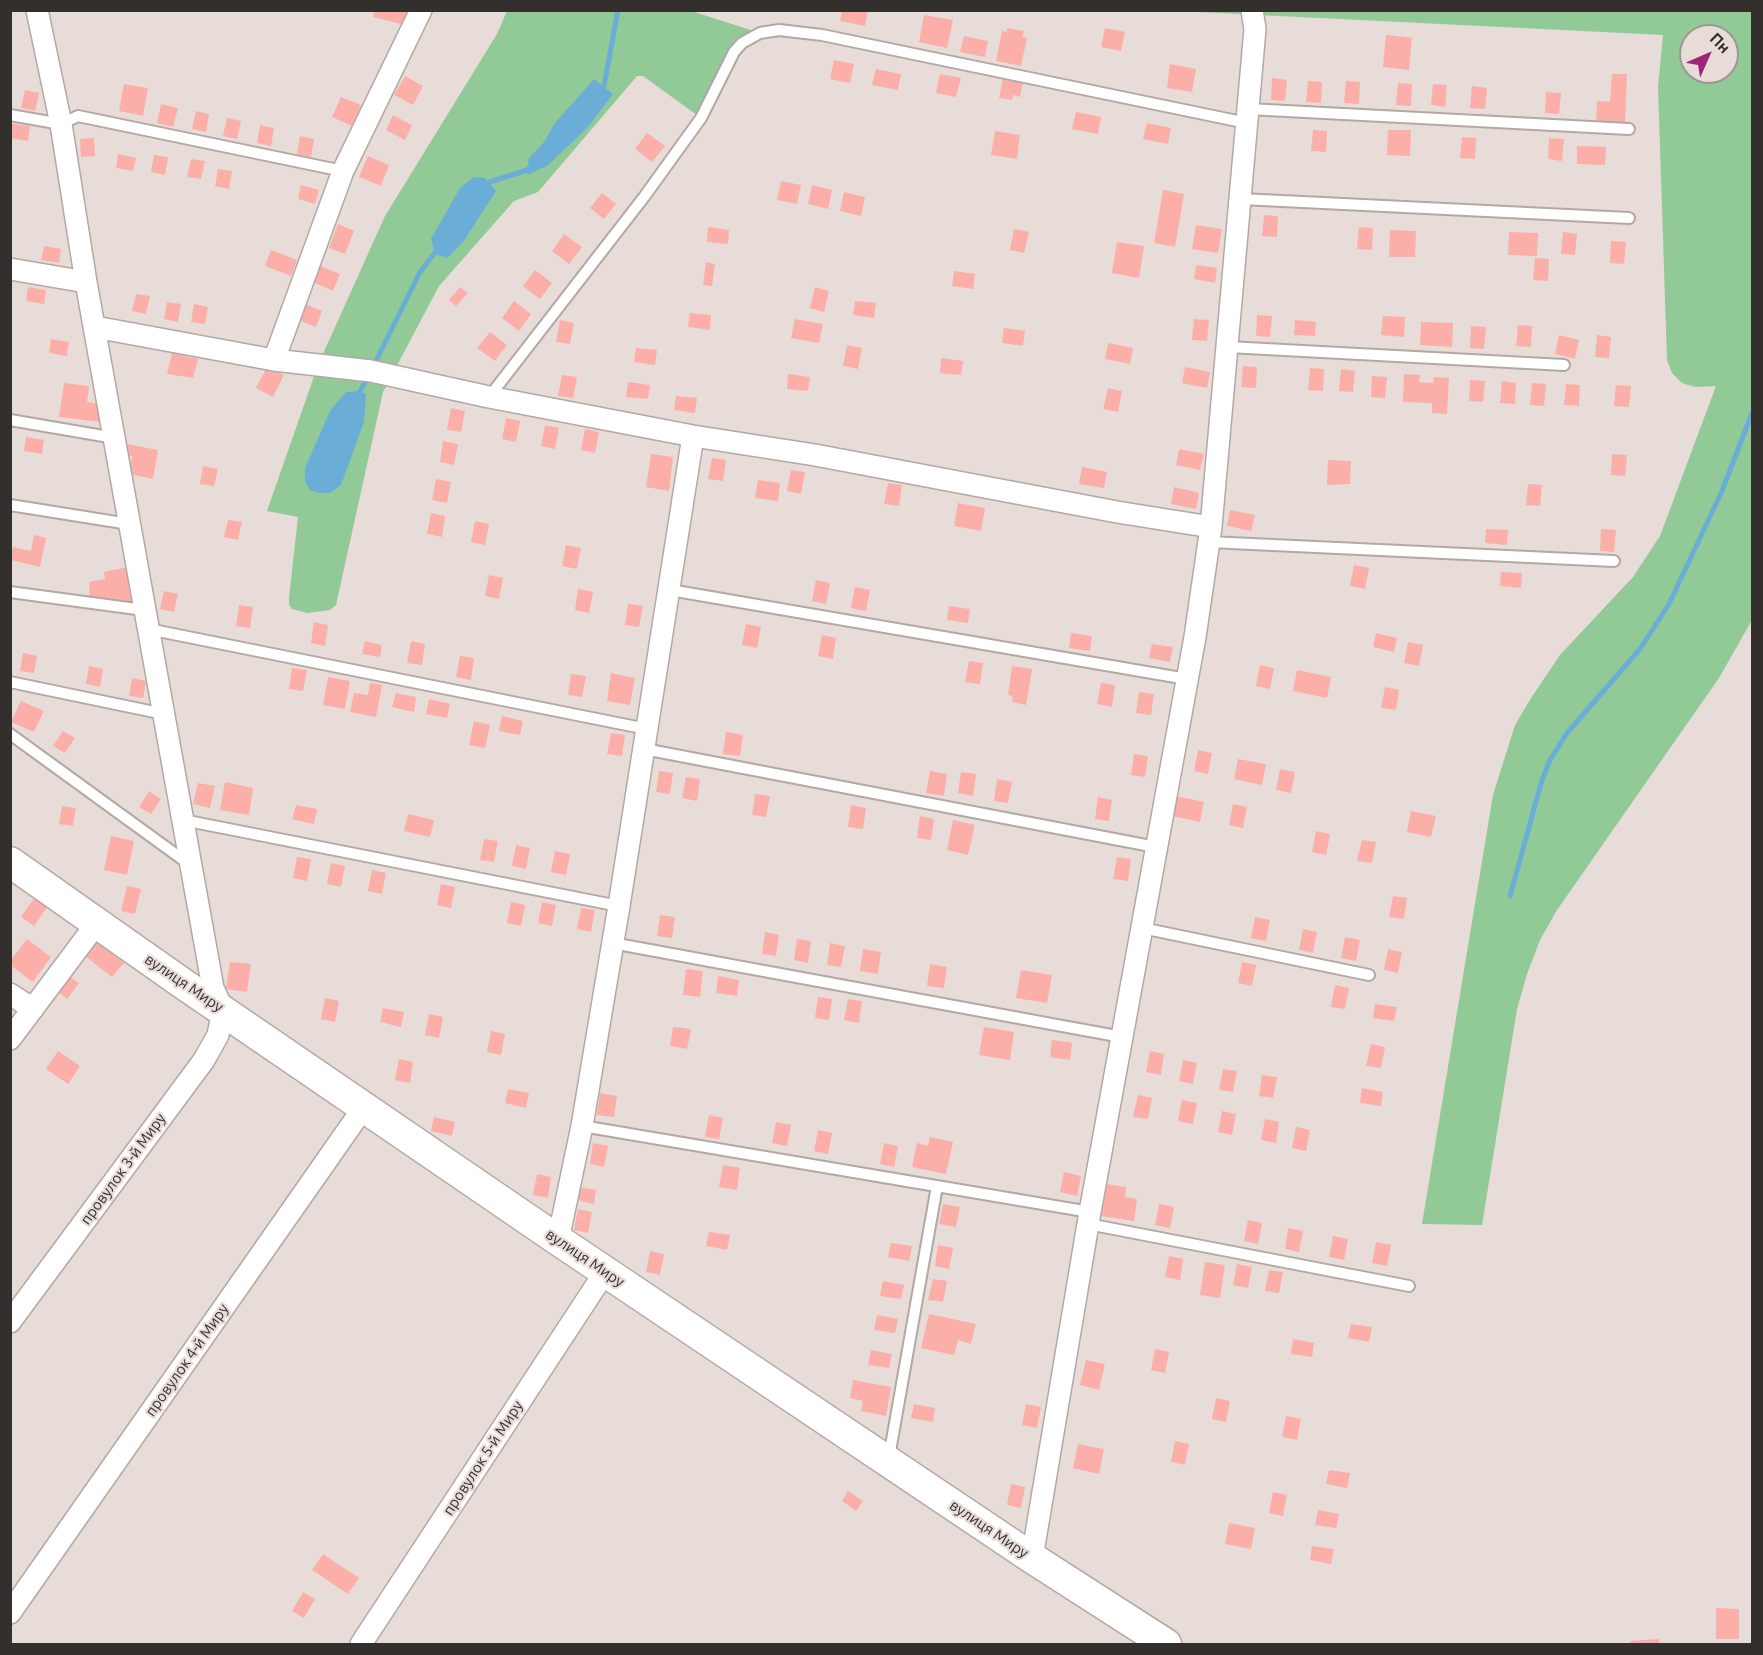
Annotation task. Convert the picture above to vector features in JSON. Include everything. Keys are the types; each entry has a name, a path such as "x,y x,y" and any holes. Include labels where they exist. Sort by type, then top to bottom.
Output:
{"street":[{"path":"37,10 61,124 86,282 213,988 223,1010"},
{"path":"274,360 343,171 421,10"},
{"path":"1032,1558 1089,1218 1187,680 1210,535 1255,29 1252,10"},
{"path":"10,269 86,282"},
{"path":"95,327 274,360 371,371 489,397 693,436 815,455 1116,512 1210,535"},
{"path":"558,1240 582,1126 619,906 693,436"},
{"name":"вулиця Миру","path":"10,862 605,1272 1032,1558 1166,1644"},
{"path":"10,1039 97,923"},
{"path":"10,994 33,1010"},
{"name":"провулок 3-й Миру","path":"10,1322 204,1060 218,1035 223,1010"},
{"name":"провулок 4-й Миру","path":"10,1613 364,1107"},
{"name":"провулок 5-й Миру","path":"361,1644 605,1272"}],"lane":[{"path":"489,397 644,197 701,118 734,52 742,43 760,33 779,30 811,33 1248,116 1629,129"},
{"path":"10,115 61,124 78,116 343,171"},
{"path":"1241,199 1629,218"},
{"path":"1228,347 1564,365"},
{"path":"10,420 115,438"},
{"path":"10,505 129,524"},
{"path":"1210,535 1614,561"},
{"path":"10,591 146,619 646,739 1156,847"},
{"path":"670,591 1187,680"},
{"path":"10,682 165,714"},
{"path":"10,734 191,866"},
{"path":"183,820 619,906"},
{"path":"1142,928 1369,975"},
{"path":"612,943 1122,1037"},
{"path":"582,1126 937,1186 1409,1286"},
{"path":"888,1461 937,1186"}],"green space":[{"path":"507,11 691,11 760,33 742,43 701,118 643,76 637,76 538,192 514,201 439,286 383,392 336,605 330,610 307,613 292,609 289,605 289,598 298,517 267,511 318,365 385,216 497,34"},
{"path":"1178,11 1752,11 1752,620 1719,678 1557,910 1540,940 1517,1009 1482,1225 1422,1224 1493,795 1515,725 1560,655 1633,577 1660,536 1716,386 1695,387 1682,383 1672,373 1667,360 1658,86 1663,35"}],"water":[{"path":"594,79 613,94 588,127 547,166 527,175 529,158 544,142 555,123"},
{"path":"474,177 485,178 496,191 463,242 447,258 435,254 431,239 460,188"},
{"path":"360,391 366,394 364,422 341,485 330,493 310,490 305,481 305,468 331,409 346,392"}],"building":[{"path":"375,10 409,10 405,25 373,17"},
{"path":"842,10 868,10 865,26 840,21"},
{"path":"924,15 953,20 947,48 919,42"},
{"path":"1007,28 1024,31 1022,37 1027,38 1021,66 996,61 1002,31 1007,32"},
{"path":"1105,28 1125,32 1121,51 1101,47"},
{"path":"1386,35 1412,38 1409,70 1383,67"},
{"path":"964,36 988,41 985,57 960,52"},
{"path":"834,60 854,64 850,83 830,79"},
{"path":"1170,64 1196,69 1192,92 1167,88"},
{"path":"876,69 901,74 898,90 872,85"},
{"path":"940,74 961,78 956,97 936,93"},
{"path":"1612,74 1627,74 1625,124 1596,123 1597,101 1610,102"},
{"path":"405,76 423,86 413,105 394,95"},
{"path":"1003,78 1023,82 1020,97 1013,95 1012,100 999,98"},
{"path":"1272,78 1287,80 1285,101 1271,100"},
{"path":"1308,81 1322,82 1321,103 1306,102"},
{"path":"1346,81 1360,82 1359,104 1344,103"},
{"path":"1398,83 1412,84 1411,106 1396,105"},
{"path":"124,84 148,88 143,116 119,111"},
{"path":"1433,84 1447,85 1445,107 1431,105"},
{"path":"1472,86 1487,88 1485,109 1470,108"},
{"path":"25,90 39,93 35,111 21,108"},
{"path":"1546,92 1561,93 1559,114 1545,113"},
{"path":"341,97 361,105 352,126 332,117"},
{"path":"161,104 178,108 173,127 157,123"},
{"path":"196,111 209,114 206,132 192,129"},
{"path":"1076,112 1101,117 1098,134 1072,129"},
{"path":"393,115 412,125 405,140 386,130"},
{"path":"227,118 241,121 237,139 223,136"},
{"path":"1147,123 1171,128 1168,144 1143,139"},
{"path":"12,124 30,126 28,141 10,138"},
{"path":"260,125 274,128 271,146 257,143"},
{"path":"1313,130 1327,131 1326,152 1311,151"},
{"path":"1388,130 1411,130 1410,156 1387,155"},
{"path":"995,131 1020,135 1017,159 991,155"},
{"path":"647,133 665,146 652,162 635,149"},
{"path":"300,136 314,139 311,157 297,154"},
{"path":"1462,137 1476,138 1475,159 1460,158"},
{"path":"94,138 95,156 81,157 80,139"},
{"path":"1549,138 1564,139 1562,161 1548,159"},
{"path":"1577,146 1606,147 1605,165 1577,164"},
{"path":"118,154 136,158 133,171 116,168"},
{"path":"154,155 168,157 165,175 151,172"},
{"path":"368,156 389,165 381,186 359,177"},
{"path":"191,159 205,161 201,179 187,177"},
{"path":"218,169 232,171 229,189 215,186"},
{"path":"781,181 801,185 797,204 777,200"},
{"path":"301,185 319,190 315,204 298,199"},
{"path":"812,185 832,190 828,209 808,204"},
{"path":"1163,190 1184,194 1175,247 1154,243"},
{"path":"844,192 865,197 861,216 840,211"},
{"path":"602,193 616,204 604,219 590,208"},
{"path":"1264,215 1278,216 1277,237 1262,236"},
{"path":"338,224 354,231 345,254 329,248"},
{"path":"1196,225 1222,229 1218,253 1192,249"},
{"path":"708,227 729,230 728,244 707,242"},
{"path":"1359,227 1373,228 1372,250 1357,249"},
{"path":"1014,229 1029,232 1024,253 1010,250"},
{"path":"1390,230 1416,231 1415,257 1389,257"},
{"path":"1509,232 1538,233 1537,256 1508,255"},
{"path":"1563,232 1577,234 1575,255 1561,254"},
{"path":"564,234 582,247 569,264 552,251"},
{"path":"1611,241 1626,242 1624,264 1610,263"},
{"path":"1117,242 1144,246 1139,278 1112,273"},
{"path":"44,246 61,249 59,263 41,260"},
{"path":"271,250 297,260 291,276 265,266"},
{"path":"1535,258 1549,259 1548,281 1533,280"},
{"path":"706,262 715,264 712,286 703,285"},
{"path":"318,265 340,274 333,291 311,281"},
{"path":"1196,265 1217,268 1215,283 1194,279"},
{"path":"535,270 552,283 540,299 523,286"},
{"path":"954,271 975,274 973,289 952,286"},
{"path":"28,287 46,290 44,304 26,301"},
{"path":"460,287 468,293 456,306 449,300"},
{"path":"815,287 829,291 824,312 810,308"},
{"path":"136,294 150,296 146,314 132,311"},
{"path":"514,301 531,314 519,331 502,318"},
{"path":"855,301 876,303 874,318 853,315"},
{"path":"167,302 181,304 178,322 164,319"},
{"path":"194,304 208,307 205,324 191,322"},
{"path":"305,304 322,311 316,327 299,320"},
{"path":"690,313 711,315 710,330 688,327"},
{"path":"1257,315 1272,316 1270,337 1256,336"},
{"path":"1383,316 1405,317 1404,337 1381,335"},
{"path":"795,319 823,324 819,343 791,338"},
{"path":"1194,319 1209,320 1207,341 1192,340"},
{"path":"560,320 574,323 570,344 556,342"},
{"path":"1295,320 1316,322 1315,336 1294,335"},
{"path":"1421,322 1453,323 1452,347 1420,345"},
{"path":"1518,325 1532,326 1531,347 1516,346"},
{"path":"1471,326 1486,327 1484,349 1470,348"},
{"path":"1004,328 1025,331 1023,346 1002,343"},
{"path":"490,332 507,345 495,361 477,348"},
{"path":"1559,335 1579,340 1575,359 1555,354"},
{"path":"1597,335 1611,337 1609,358 1595,357"},
{"path":"51,339 69,342 67,356 49,353"},
{"path":"1108,343 1133,348 1130,364 1105,359"},
{"path":"847,345 862,348 858,369 843,366"},
{"path":"636,348 657,350 655,365 634,362"},
{"path":"172,353 198,359 193,378 167,374"},
{"path":"941,358 963,361 961,375 940,373"},
{"path":"1243,366 1257,367 1256,388 1241,387"},
{"path":"267,367 284,375 273,397 256,388"},
{"path":"1185,367 1210,372 1207,388 1182,383"},
{"path":"1310,368 1324,369 1323,391 1308,390"},
{"path":"1341,369 1355,371 1353,392 1339,391"},
{"path":"788,374 810,377 808,391 787,389"},
{"path":"1404,374 1420,375 1419,382 1433,383 1434,377 1449,378 1447,414 1432,413 1432,403 1403,402"},
{"path":"562,375 577,377 573,398 558,396"},
{"path":"1372,376 1387,377 1385,398 1371,397"},
{"path":"1470,380 1485,381 1483,402 1469,401"},
{"path":"1502,381 1516,383 1515,404 1500,403"},
{"path":"628,382 650,385 648,399 626,397"},
{"path":"64,383 89,386 87,402 102,404 100,422 59,417"},
{"path":"1532,383 1546,384 1544,406 1530,405"},
{"path":"1566,384 1580,385 1579,406 1564,405"},
{"path":"1616,385 1631,386 1629,407 1614,406"},
{"path":"1108,388 1122,391 1118,412 1103,409"},
{"path":"676,396 697,398 695,413 674,410"},
{"path":"451,408 465,411 461,432 447,430"},
{"path":"506,418 520,421 516,442 502,439"},
{"path":"545,425 559,428 555,449 541,446"},
{"path":"585,429 599,432 595,453 581,450"},
{"path":"26,437 44,440 42,454 24,451"},
{"path":"443,441 458,444 454,465 440,462"},
{"path":"127,444 158,450 153,479 129,474 132,456 125,455"},
{"path":"1179,449 1204,454 1200,470 1176,465"},
{"path":"651,454 673,457 669,491 646,487"},
{"path":"1612,454 1627,455 1625,476 1611,475"},
{"path":"712,458 726,460 723,481 708,479"},
{"path":"1328,460 1351,461 1350,484 1327,485"},
{"path":"203,466 218,469 214,486 200,484"},
{"path":"1082,467 1107,472 1104,488 1079,484"},
{"path":"791,470 805,472 801,494 787,491"},
{"path":"436,479 451,482 447,503 432,500"},
{"path":"758,480 780,483 778,501 755,498"},
{"path":"888,483 902,485 899,506 884,504"},
{"path":"1528,484 1542,485 1540,506 1526,505"},
{"path":"1174,487 1199,493 1196,509 1171,504"},
{"path":"958,503 985,508 981,531 954,526"},
{"path":"1230,510 1255,515 1251,531 1227,526"},
{"path":"431,513 445,516 442,537 427,534"},
{"path":"228,520 242,522 238,540 224,537"},
{"path":"475,521 489,524 485,545 471,542"},
{"path":"1486,529 1508,530 1507,545 1485,543"},
{"path":"1601,529 1616,530 1614,552 1600,551"},
{"path":"34,535 46,538 40,567 10,560 13,547 31,551"},
{"path":"566,545 581,548 577,569 562,566"},
{"path":"1354,565 1369,568 1365,589 1350,586"},
{"path":"128,567 134,605 90,600 89,582 105,579 104,572"},
{"path":"1501,572 1522,573 1521,588 1500,586"},
{"path":"489,575 503,578 499,599 485,596"},
{"path":"816,580 830,583 826,604 812,601"},
{"path":"855,587 870,590 866,611 851,608"},
{"path":"578,589 593,592 589,613 575,610"},
{"path":"164,591 178,594 174,612 160,609"},
{"path":"628,604 643,606 639,627 625,625"},
{"path":"239,605 253,607 250,628 236,626"},
{"path":"949,606 970,609 968,623 947,620"},
{"path":"314,622 328,625 325,646 311,643"},
{"path":"746,624 761,627 757,648 742,645"},
{"path":"1071,633 1092,636 1090,651 1069,648"},
{"path":"1376,633 1397,638 1394,652 1373,647"},
{"path":"822,635 836,638 833,659 818,656"},
{"path":"365,641 382,645 380,657 362,654"},
{"path":"411,641 425,644 422,665 407,663"},
{"path":"1408,642 1423,645 1419,666 1404,663"},
{"path":"1152,644 1173,647 1170,662 1149,658"},
{"path":"23,653 37,656 34,673 20,671"},
{"path":"460,656 474,658 471,680 456,677"},
{"path":"969,661 983,663 980,684 965,682"},
{"path":"1260,665 1274,668 1270,689 1256,686"},
{"path":"89,666 103,669 100,687 86,684"},
{"path":"1012,666 1032,669 1026,705 1012,702 1013,696 1008,695"},
{"path":"292,668 307,670 303,691 289,689"},
{"path":"1297,670 1331,677 1327,698 1293,691"},
{"path":"611,673 635,678 630,705 607,701"},
{"path":"571,674 586,676 582,697 568,695"},
{"path":"328,677 350,681 345,709 323,705"},
{"path":"132,678 146,681 143,698 129,696"},
{"path":"370,683 382,685 376,717 350,712 354,693 368,695"},
{"path":"1101,683 1115,685 1112,707 1097,704"},
{"path":"1385,687 1399,690 1396,710 1381,708"},
{"path":"1139,692 1154,694 1151,715 1136,713"},
{"path":"396,693 416,697 414,712 392,707"},
{"path":"429,699 450,704 447,718 426,714"},
{"path":"21,701 44,711 34,732 11,722"},
{"path":"502,716 523,721 520,735 499,731"},
{"path":"474,721 490,725 485,748 469,745"},
{"path":"63,731 75,738 65,753 53,746"},
{"path":"726,732 743,735 740,756 723,754"},
{"path":"611,733 625,735 622,756 607,754"},
{"path":"1198,750 1212,753 1208,774 1194,771"},
{"path":"1134,754 1148,756 1145,777 1131,775"},
{"path":"1238,759 1266,764 1262,785 1234,779"},
{"path":"1280,769 1295,772 1291,793 1276,790"},
{"path":"659,771 673,773 670,794 656,792"},
{"path":"930,771 947,774 944,796 926,793"},
{"path":"961,772 976,774 973,796 958,793"},
{"path":"686,777 700,779 697,801 682,798"},
{"path":"997,779 1012,782 1008,803 994,801"},
{"path":"225,782 253,788 249,815 220,810"},
{"path":"198,783 215,786 210,808 193,804"},
{"path":"149,791 161,799 151,814 139,807"},
{"path":"755,794 770,796 766,817 752,815"},
{"path":"1176,796 1204,802 1200,822 1172,816"},
{"path":"1098,797 1112,800 1109,821 1095,819"},
{"path":"1233,804 1247,807 1243,828 1229,825"},
{"path":"296,805 317,809 314,824 292,819"},
{"path":"851,805 866,808 863,829 848,827"},
{"path":"62,806 76,808 73,826 59,824"},
{"path":"1411,811 1436,816 1431,837 1407,832"},
{"path":"408,814 434,820 430,837 404,831"},
{"path":"920,816 934,819 931,840 917,838"},
{"path":"953,820 975,825 968,855 947,850"},
{"path":"1316,831 1330,834 1326,855 1312,852"},
{"path":"111,836 134,841 127,875 104,870"},
{"path":"484,839 498,841 494,862 480,860"},
{"path":"1362,840 1376,842 1372,863 1357,861"},
{"path":"516,845 530,848 526,869 512,866"},
{"path":"555,851 570,854 566,875 551,872"},
{"path":"297,857 311,859 307,881 293,878"},
{"path":"1117,857 1131,859 1128,881 1113,879"},
{"path":"331,863 345,866 341,887 327,884"},
{"path":"372,870 386,873 382,894 368,891"},
{"path":"441,884 455,887 451,908 437,905"},
{"path":"127,886 141,889 135,914 121,911"},
{"path":"1393,896 1407,898 1404,919 1389,917"},
{"path":"35,897 48,906 34,926 21,917"},
{"path":"511,902 525,905 521,926 507,923"},
{"path":"542,902 556,905 552,926 538,923"},
{"path":"581,908 595,910 591,932 577,929"},
{"path":"660,915 675,917 672,938 657,936"},
{"path":"1255,917 1270,920 1266,941 1251,938"},
{"path":"1303,929 1317,932 1313,953 1299,950"},
{"path":"765,932 779,935 776,956 762,954"},
{"path":"1345,937 1360,940 1356,961 1341,958"},
{"path":"27,939 51,957 33,982 10,965 10,961"},
{"path":"797,939 811,941 808,963 794,960"},
{"path":"97,942 124,963 112,977 85,956"},
{"path":"830,943 845,946 841,967 827,965"},
{"path":"863,949 881,952 878,974 860,971"},
{"path":"1388,949 1402,952 1398,973 1384,970"},
{"path":"230,962 251,964 247,992 226,989"},
{"path":"1242,962 1256,965 1252,986 1238,983"},
{"path":"930,964 947,967 944,988 927,986"},
{"path":"686,969 703,971 700,997 683,995"},
{"path":"1021,970 1052,975 1047,1003 1016,998"},
{"path":"67,975 79,983 67,999 56,990"},
{"path":"718,976 739,980 737,996 716,993"},
{"path":"1335,985 1349,988 1345,1009 1331,1007"},
{"path":"818,997 832,999 829,1020 815,1018"},
{"path":"325,998 339,1001 335,1022 321,1019"},
{"path":"848,999 862,1001 859,1023 844,1020"},
{"path":"1375,1004 1397,1007 1394,1021 1373,1018"},
{"path":"383,1008 404,1012 401,1027 380,1022"},
{"path":"429,1014 443,1017 439,1038 425,1035"},
{"path":"673,1027 691,1029 687,1049 670,1046"},
{"path":"984,1027 1014,1032 1010,1060 979,1055"},
{"path":"491,1031 505,1034 501,1055 487,1052"},
{"path":"1052,1040 1072,1043 1070,1060 1050,1057"},
{"path":"1371,1044 1385,1047 1381,1068 1366,1066"},
{"path":"58,1051 80,1066 68,1084 46,1069"},
{"path":"1150,1051 1164,1054 1161,1075 1146,1072"},
{"path":"399,1059 413,1062 410,1083 395,1080"},
{"path":"1183,1060 1197,1063 1193,1084 1179,1081"},
{"path":"1223,1069 1237,1071 1233,1092 1219,1090"},
{"path":"1262,1075 1277,1077 1273,1098 1259,1096"},
{"path":"1362,1088 1383,1092 1381,1106 1360,1103"},
{"path":"508,1089 529,1093 526,1108 505,1103"},
{"path":"600,1093 617,1096 614,1117 597,1115"},
{"path":"1138,1095 1152,1098 1148,1119 1133,1117"},
{"path":"1182,1100 1197,1103 1193,1124 1178,1121"},
{"path":"1222,1111 1236,1114 1232,1135 1218,1132"},
{"path":"709,1115 723,1118 719,1139 705,1137"},
{"path":"434,1117 455,1122 452,1136 431,1131"},
{"path":"1265,1119 1279,1122 1276,1143 1261,1140"},
{"path":"776,1122 791,1125 787,1146 772,1143"},
{"path":"1296,1127 1310,1130 1306,1151 1292,1148"},
{"path":"818,1130 832,1133 828,1154 814,1151"},
{"path":"930,1137 953,1142 946,1174 912,1167 917,1143 928,1146"},
{"path":"593,1143 608,1146 604,1167 590,1164"},
{"path":"884,1143 898,1146 894,1167 880,1164"},
{"path":"723,1165 740,1168 737,1190 719,1187"},
{"path":"1064,1172 1081,1176 1077,1196 1060,1192"},
{"path":"537,1174 551,1177 548,1198 533,1195"},
{"path":"1106,1184 1126,1187 1125,1197 1137,1199 1134,1221 1101,1216"},
{"path":"579,1187 596,1190 594,1204 577,1200"},
{"path":"943,1204 960,1207 956,1227 939,1224"},
{"path":"1159,1204 1174,1207 1170,1228 1155,1225"},
{"path":"578,1209 592,1212 588,1233 574,1230"},
{"path":"1248,1220 1262,1223 1258,1244 1244,1241"},
{"path":"1288,1228 1303,1231 1299,1252 1285,1249"},
{"path":"709,1232 730,1235 727,1250 706,1246"},
{"path":"1333,1236 1348,1239 1344,1260 1329,1257"},
{"path":"1376,1242 1391,1245 1387,1266 1372,1263"},
{"path":"891,1243 912,1246 909,1261 888,1257"},
{"path":"938,1245 953,1248 949,1269 935,1266"},
{"path":"650,1251 664,1254 660,1275 646,1272"},
{"path":"1169,1256 1183,1259 1180,1280 1165,1277"},
{"path":"1205,1262 1225,1265 1220,1298 1200,1295"},
{"path":"1237,1264 1252,1267 1248,1288 1233,1285"},
{"path":"1269,1270 1283,1272 1279,1293 1265,1291"},
{"path":"933,1279 947,1281 943,1302 928,1300"},
{"path":"883,1281 904,1285 901,1299 880,1296"},
{"path":"929,1314 976,1324 971,1344 958,1340 954,1355 921,1348"},
{"path":"877,1315 898,1319 895,1333 874,1330"},
{"path":"1351,1324 1372,1327 1369,1342 1348,1338"},
{"path":"1293,1339 1314,1343 1312,1357 1291,1354"},
{"path":"1155,1349 1169,1352 1165,1373 1151,1370"},
{"path":"871,1350 892,1354 889,1368 868,1365"},
{"path":"1086,1360 1105,1364 1099,1390 1080,1385"},
{"path":"853,1380 891,1387 886,1416 861,1411 863,1401 850,1398"},
{"path":"1216,1398 1230,1401 1226,1422 1212,1419"},
{"path":"914,1404 935,1408 933,1422 911,1418"},
{"path":"1026,1404 1041,1407 1037,1428 1022,1425"},
{"path":"1286,1416 1301,1419 1297,1440 1282,1437"},
{"path":"1175,1441 1189,1444 1185,1465 1171,1462"},
{"path":"1078,1444 1104,1449 1099,1474 1073,1468"},
{"path":"1329,1470 1350,1473 1347,1488 1326,1484"},
{"path":"1011,1484 1025,1487 1021,1508 1007,1505"},
{"path":"848,1491 863,1501 856,1511 842,1501"},
{"path":"1273,1492 1287,1495 1283,1516 1269,1513"},
{"path":"1318,1510 1339,1514 1336,1528 1315,1525"},
{"path":"1229,1523 1255,1528 1251,1549 1225,1544"},
{"path":"1312,1546 1334,1549 1331,1564 1310,1560"},
{"path":"323,1554 359,1578 348,1594 312,1570"},
{"path":"303,1592 315,1599 304,1618 292,1611"},
{"path":"1716,1608 1739,1609 1739,1639 1716,1639"},
{"path":"1659,1639 1660,1644 1631,1644 1630,1641"}],"waterway":[{"path":"599,91 604,86 618,10"},
{"path":"485,188 490,182 527,170 532,165"},
{"path":"373,367 420,272 437,250"},
{"path":"357,397 368,376"},
{"path":"1510,896 1542,780 1550,760 1567,733 1640,649 1669,604 1722,491 1752,413"}]}
